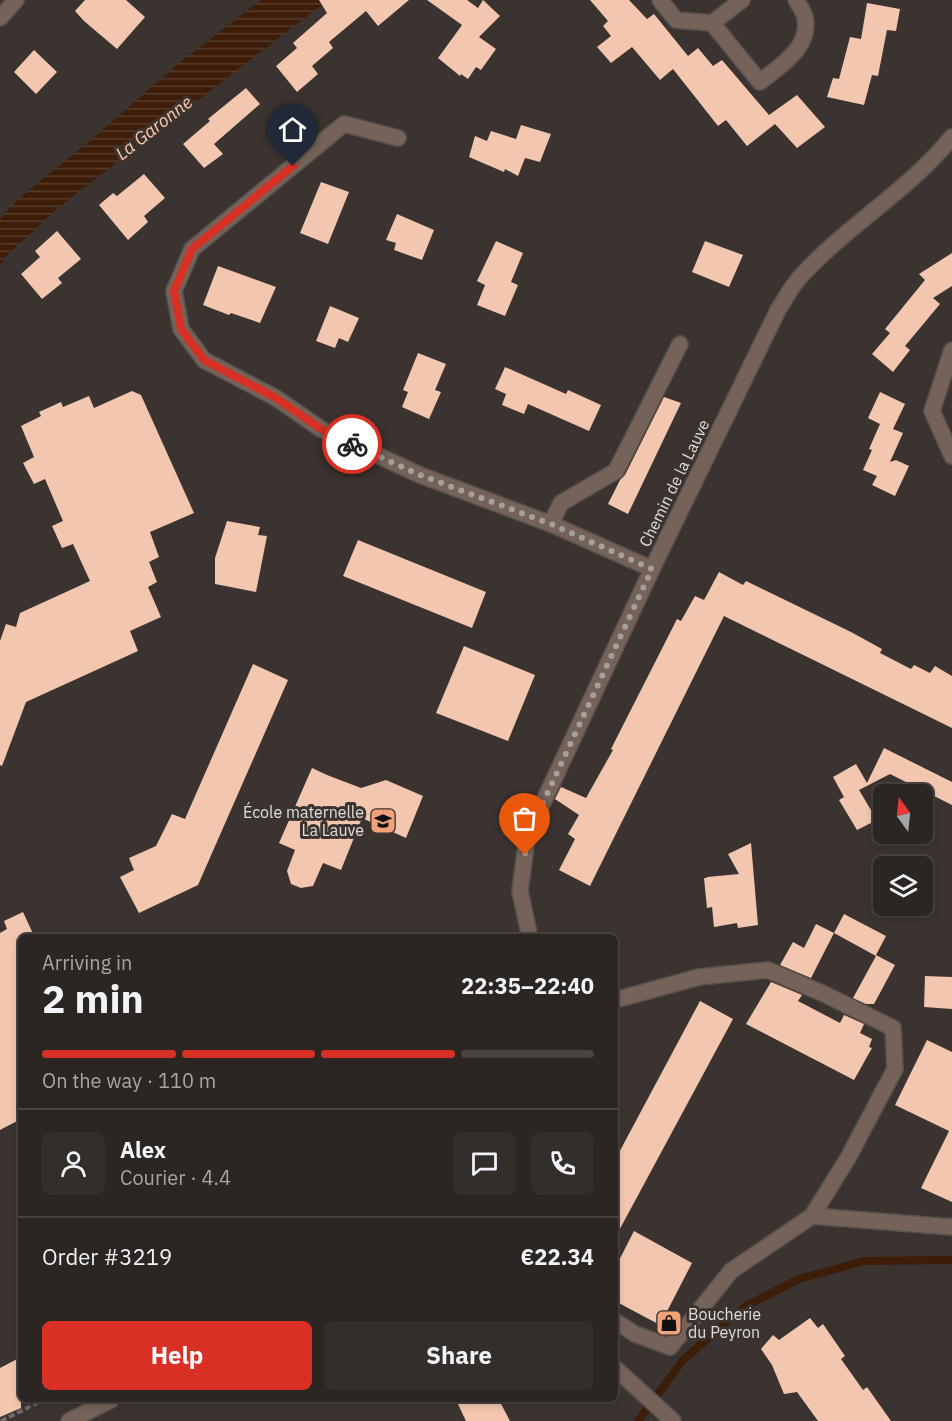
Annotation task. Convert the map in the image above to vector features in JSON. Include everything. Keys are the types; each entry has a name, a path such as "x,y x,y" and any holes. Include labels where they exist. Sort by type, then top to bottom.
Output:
{"street":[{"path":"0,18 16,0"},
{"path":"660,0 676,20 712,23 742,0"},
{"path":"712,23 760,82 796,52 806,34 805,16 796,0"},
{"path":"398,138 344,124 192,249 174,291 181,329 204,360 276,398 321,429 420,475 551,524 652,569"},
{"name":"Chemin de la Lauve","path":"529,934 520,891 527,837 652,569 778,310 800,277 830,248 936,157 952,137"},
{"path":"551,524 561,503 616,471 680,344"},
{"path":"952,350 932,411 952,456"},
{"path":"618,999 699,976 768,970 822,993 893,1028 895,1069 848,1158 812,1216 731,1271 670,1347 635,1334 618,1323"},
{"path":"812,1216 952,1227"},
{"path":"618,1371 673,1421"},
{"path":"69,1421 107,1402"}],"path":[{"path":"1,1421 39,1402"}],"water":[{"name":"La Garonne","path":"261,0 328,0 59,207 6,256 0,266 0,219 17,200 91,140 180,62"}],"building":[{"path":"85,0 126,0 145,17 117,49 75,11"},
{"path":"319,0 409,0 378,26 366,11 329,42 333,48 312,66 318,74 297,92 276,66 297,48 293,43 327,13"},
{"path":"427,0 467,0 478,8 483,0 500,16 479,37 496,49 481,70 476,67 468,79 461,74 460,76 438,58 462,25"},
{"path":"590,0 629,0 647,19 654,14 688,56 698,48 713,66 722,60 769,115 797,95 825,127 797,148 775,124 747,146 726,120 718,126 673,69 660,80 632,47 611,63 597,47 611,36 603,26 608,21"},
{"path":"867,3 900,9 896,31 887,30 878,76 872,75 864,105 827,97 833,78 839,79 850,37 861,39"},
{"path":"34,50 57,72 36,94 14,72"},
{"path":"246,88 260,104 214,144 223,154 204,168 183,144 210,121 208,119"},
{"path":"521,125 551,134 540,162 525,158 518,176 505,169 504,172 469,157 475,136 487,141 491,131 516,139"},
{"path":"144,174 165,198 144,216 148,222 128,240 99,205 113,193 117,196"},
{"path":"321,182 349,192 328,244 300,233"},
{"path":"397,214 434,230 422,260 394,250 396,243 386,240"},
{"path":"57,231 81,259 58,278 62,283 42,299 21,274 40,257 35,251"},
{"path":"496,241 523,253 511,282 518,285 505,316 477,305 485,285 477,281"},
{"path":"705,241 743,255 729,287 692,272"},
{"path":"952,253 952,286 933,298 940,304 905,346 910,350 893,372 872,354 890,333 885,329 925,280 919,274"},
{"path":"218,266 276,287 260,323 203,305"},
{"path":"330,306 359,318 348,342 339,338 335,348 316,341"},
{"path":"418,353 446,364 435,390 441,392 429,419 402,407 408,392 403,390"},
{"path":"505,367 566,394 568,390 601,405 589,431 528,404 524,414 502,405 506,394 495,389"},
{"path":"132,391 141,395 194,513 150,532 159,557 149,562 157,582 148,587 161,617 130,631 138,651 26,702 2,766 0,765 0,641 6,624 16,627 20,613 90,581 73,544 62,548 52,526 63,521 45,479 34,484 23,463 34,457 21,426 41,416 39,412 61,402 63,407 89,396 94,408"},
{"path":"880,392 905,404 893,429 903,433 890,462 896,460 909,466 895,496 872,485 877,476 863,470 880,424 868,418"},
{"path":"664,397 681,403 628,514 608,504"},
{"path":"227,521 260,527 258,535 267,536 256,592 215,584 215,558"},
{"path":"358,540 486,592 472,628 343,576"},
{"path":"719,572 743,585 746,581 851,632 882,649 880,653 911,669 914,665 930,673 935,666 952,676 952,728 724,616 590,886 559,870 575,839 568,834 579,815 555,799 561,787 586,798 613,750 611,749 677,619 681,621 695,596 704,600"},
{"path":"464,646 535,675 508,741 436,713"},
{"path":"253,664 288,680 198,885 139,913 120,877 134,870 129,858 156,846 172,814 185,819"},
{"path":"884,748 952,782 952,805 933,796 933,784 910,784 890,774 859,790 873,813 873,822 857,830 839,800 844,797 833,777 856,764 867,783"},
{"path":"312,768 361,788 386,780 423,796 406,838 362,818 341,870 323,863 313,886 301,888 291,884 287,871 295,850 279,843"},
{"path":"751,843 758,925 738,928 737,923 714,927 712,907 707,908 704,878 739,874 728,854"},
{"path":"23,912 33,934 18,934 18,1121 0,1130 0,933 7,929 4,921"},
{"path":"844,914 886,936 876,955 895,965 874,1004 866,1004 853,998 876,956 834,933"},
{"path":"816,924 834,933 811,978 780,965 793,942 804,948"},
{"path":"925,976 952,977 952,1009 924,1007"},
{"path":"771,982 802,995 798,1001 840,1023 844,1015 864,1024 860,1033 872,1039 869,1047 872,1048 854,1080 746,1024"},
{"path":"700,1001 733,1019 618,1232 618,1154"},
{"path":"927,1040 952,1052 952,1202 921,1188 949,1131 895,1105"},
{"path":"634,1231 692,1263 660,1325 618,1303 618,1262"},
{"path":"810,1318 818,1328 823,1324 845,1356 841,1359 863,1390 867,1387 891,1421 818,1421 797,1392 784,1394 772,1365 761,1349 773,1335 779,1340"},
{"path":"18,1359 18,1402 21,1402 21,1408 0,1417 0,1368"},
{"path":"457,1402 500,1402 510,1421 466,1421"}],"waterway":[{"path":"638,1421 683,1360 744,1307 799,1279 864,1261 952,1260"}],"way so far":[{"path":"352,444 420,475 551,524 652,569 527,837 525,855"}],"place":[{"name":"École maternelle La Lauve","path":"383,821"},
{"name":"Boucherie du Peyron","path":"669,1323"}],"route":[{"path":"293,166 192,249 174,291 181,329 204,360 276,398 321,429 352,444"}]}
